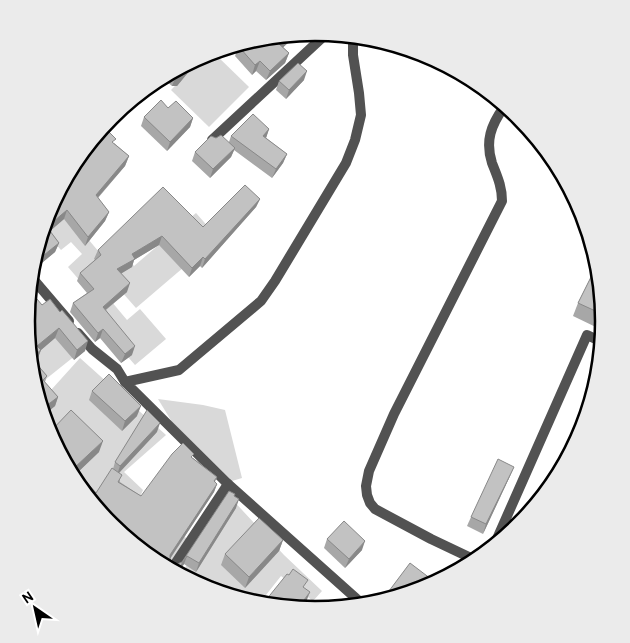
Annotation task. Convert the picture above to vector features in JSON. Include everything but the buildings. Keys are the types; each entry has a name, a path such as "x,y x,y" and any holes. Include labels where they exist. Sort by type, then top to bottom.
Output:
{"lane":[{"path":"212,140 318,41"},
{"path":"125,382 178,370 261,301 275,282 346,163 355,140 361,115 353,44"},
{"path":"467,556 375,509 370,503 366,486 369,471 394,414 502,201 502,190 488,147 488,138 501,112"},
{"path":"37,284 92,348 117,369 125,382 228,484 355,598"},
{"path":"500,532 587,335 594,338"},
{"path":"174,564 228,484"}],"shaded area":[{"path":"219,58 249,87 209,127 171,90 190,71"},
{"path":"64,197 83,233 99,252 112,241 134,266 196,213 218,238 136,308 106,274 87,289 68,267 82,254 71,242 61,250 49,236"},
{"path":"101,289 127,320 140,309 166,339 135,365 83,305"},
{"path":"44,316 76,355 46,379 39,369 35,323"},
{"path":"80,358 166,435 124,472 143,490 135,508 188,539 173,563 130,532 93,492 82,477 56,429 46,396"},
{"path":"158,399 225,410 242,478 232,481 172,422"},
{"path":"229,496 284,555 322,591 313,601 281,576 265,597 225,587 184,569"}]}
